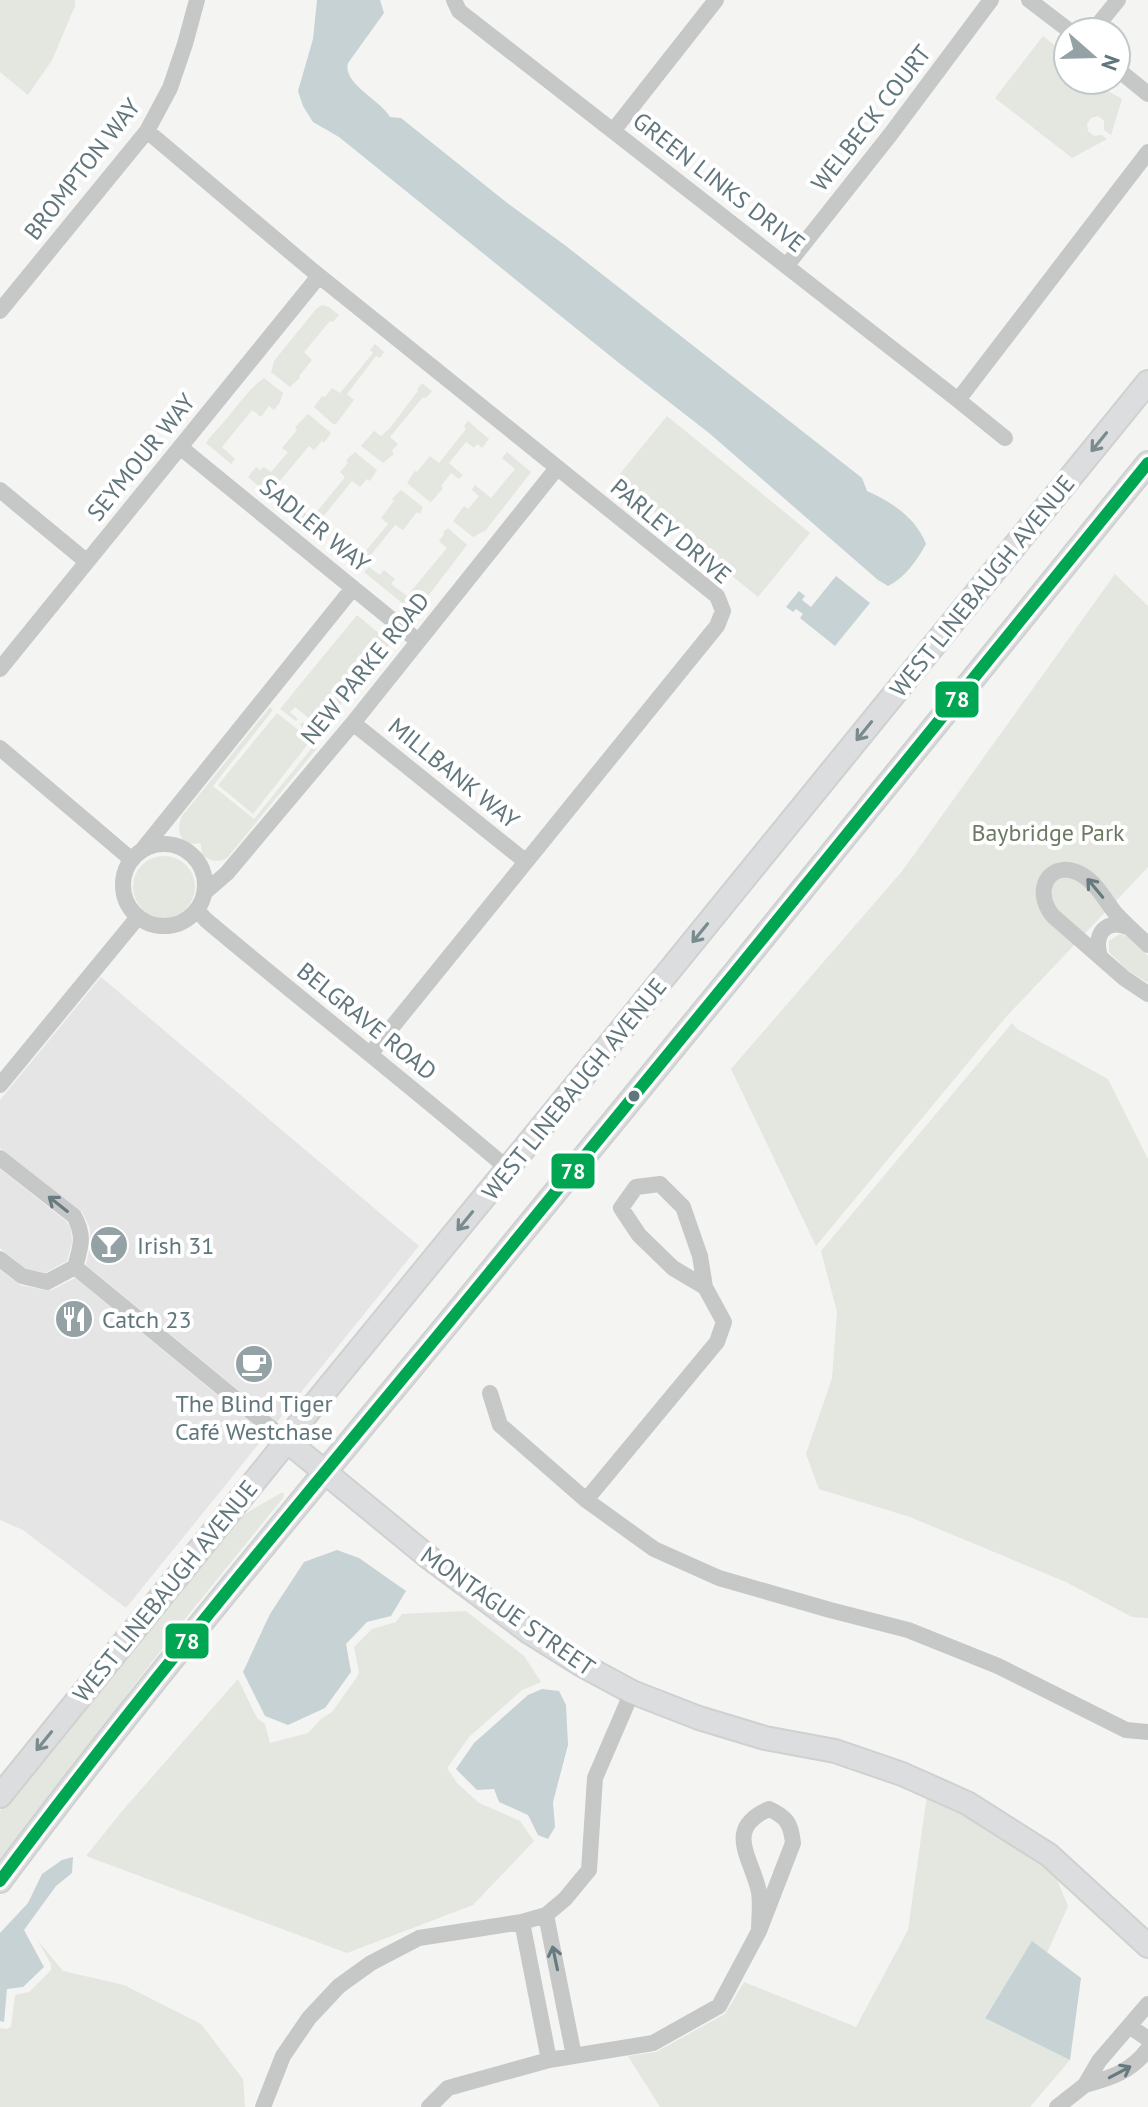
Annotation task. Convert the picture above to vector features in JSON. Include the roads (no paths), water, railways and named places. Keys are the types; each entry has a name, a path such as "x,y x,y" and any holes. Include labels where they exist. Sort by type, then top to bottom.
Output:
{"main road":[{"name":"WEST LINEBAUGH AVENUE","path":"0,1796 304,1417 1148,382"},
{"name":"WEST LINEBAUGH AVENUE","path":"0,1881 128,1715 325,1471 1148,463"},
{"name":"MONTAGUE STREET","path":"287,1441 427,1556 529,1632 580,1664 632,1692 699,1718 765,1738 835,1751 902,1774 967,1803 1049,1855 1148,1946"}],"street":[{"name":"BROMPTON WAY","path":"0,311 147,131 170,88 197,0"},
{"name":"GREEN LINKS DRIVE","path":"454,0 459,11 1005,438"},
{"path":"613,131 716,0"},
{"name":"WELBECK COURT","path":"787,265 991,0"},
{"path":"1029,0 1052,18"},
{"path":"1105,16 1118,0"},
{"path":"1132,81 1148,94"},
{"name":"PARLEY DRIVE","path":"147,131 319,276 717,596 723,611 717,626 371,1053"},
{"path":"958,400 1148,152"},
{"name":"SEYMOUR WAY","path":"0,669 319,276"},
{"name":"SADLER WAY","path":"180,447 418,641"},
{"name":"NEW PARKE ROAD","path":"204,893 227,873 353,723 557,468"},
{"path":"0,490 86,561"},
{"path":"138,855 156,844 169,844 193,856 205,880 197,910 175,925 149,923 129,907 124,896 125,871 353,588"},
{"name":"MILLBANK WAY","path":"353,723 525,861"},
{"path":"0,748 138,855"},
{"path":"1148,945 1088,879 1063,870 1050,877 1042,895 1048,909 1124,978 1148,994"},
{"name":"BELGRAVE ROAD","path":"197,910 282,984 371,1053 508,1169"},
{"path":"0,1085 138,917"},
{"path":"1100,957 1098,942 1105,928 1115,924 1131,929"},
{"path":"0,1158 74,1216 81,1228 81,1244 75,1267 47,1282 22,1276 0,1259"},
{"path":"586,1500 717,1342 724,1322 705,1287 700,1256 683,1207 660,1184 636,1187 621,1208 639,1235 673,1268 705,1287"},
{"name":"MONTAGUE STREET","path":"75,1267 287,1441"},
{"path":"490,1393 500,1425 586,1500 654,1549 719,1578 908,1630 998,1666 1126,1730 1148,1732"},
{"path":"263,2107 283,2056 309,2018 339,1986 371,1963 419,1938 522,1922 546,1915 565,1899 589,1870 595,1778 632,1692"},
{"path":"429,2107 448,2088 549,2060 653,2043 719,2006 759,1931 793,1843 791,1828 782,1815 769,1809 754,1816 744,1830 744,1851 759,1893 759,1931"},
{"path":"546,1915 574,2056"},
{"path":"522,1922 549,2060"},
{"path":"538,2003 563,1998"},
{"path":"1057,2107 1085,2085 1099,2061 1148,2004"},
{"path":"1129,2026 1148,2039"},
{"path":"1085,2085 1128,2069 1148,2049"}],"place":[{"name":"Irish 31","path":"109,1245"},
{"name":"Catch 23","path":"74,1319"},
{"name":"The Blind Tiger Café Westchase","path":"254,1364"}],"park label":[{"name":"Baybridge Park","path":"1048,832"}]}
